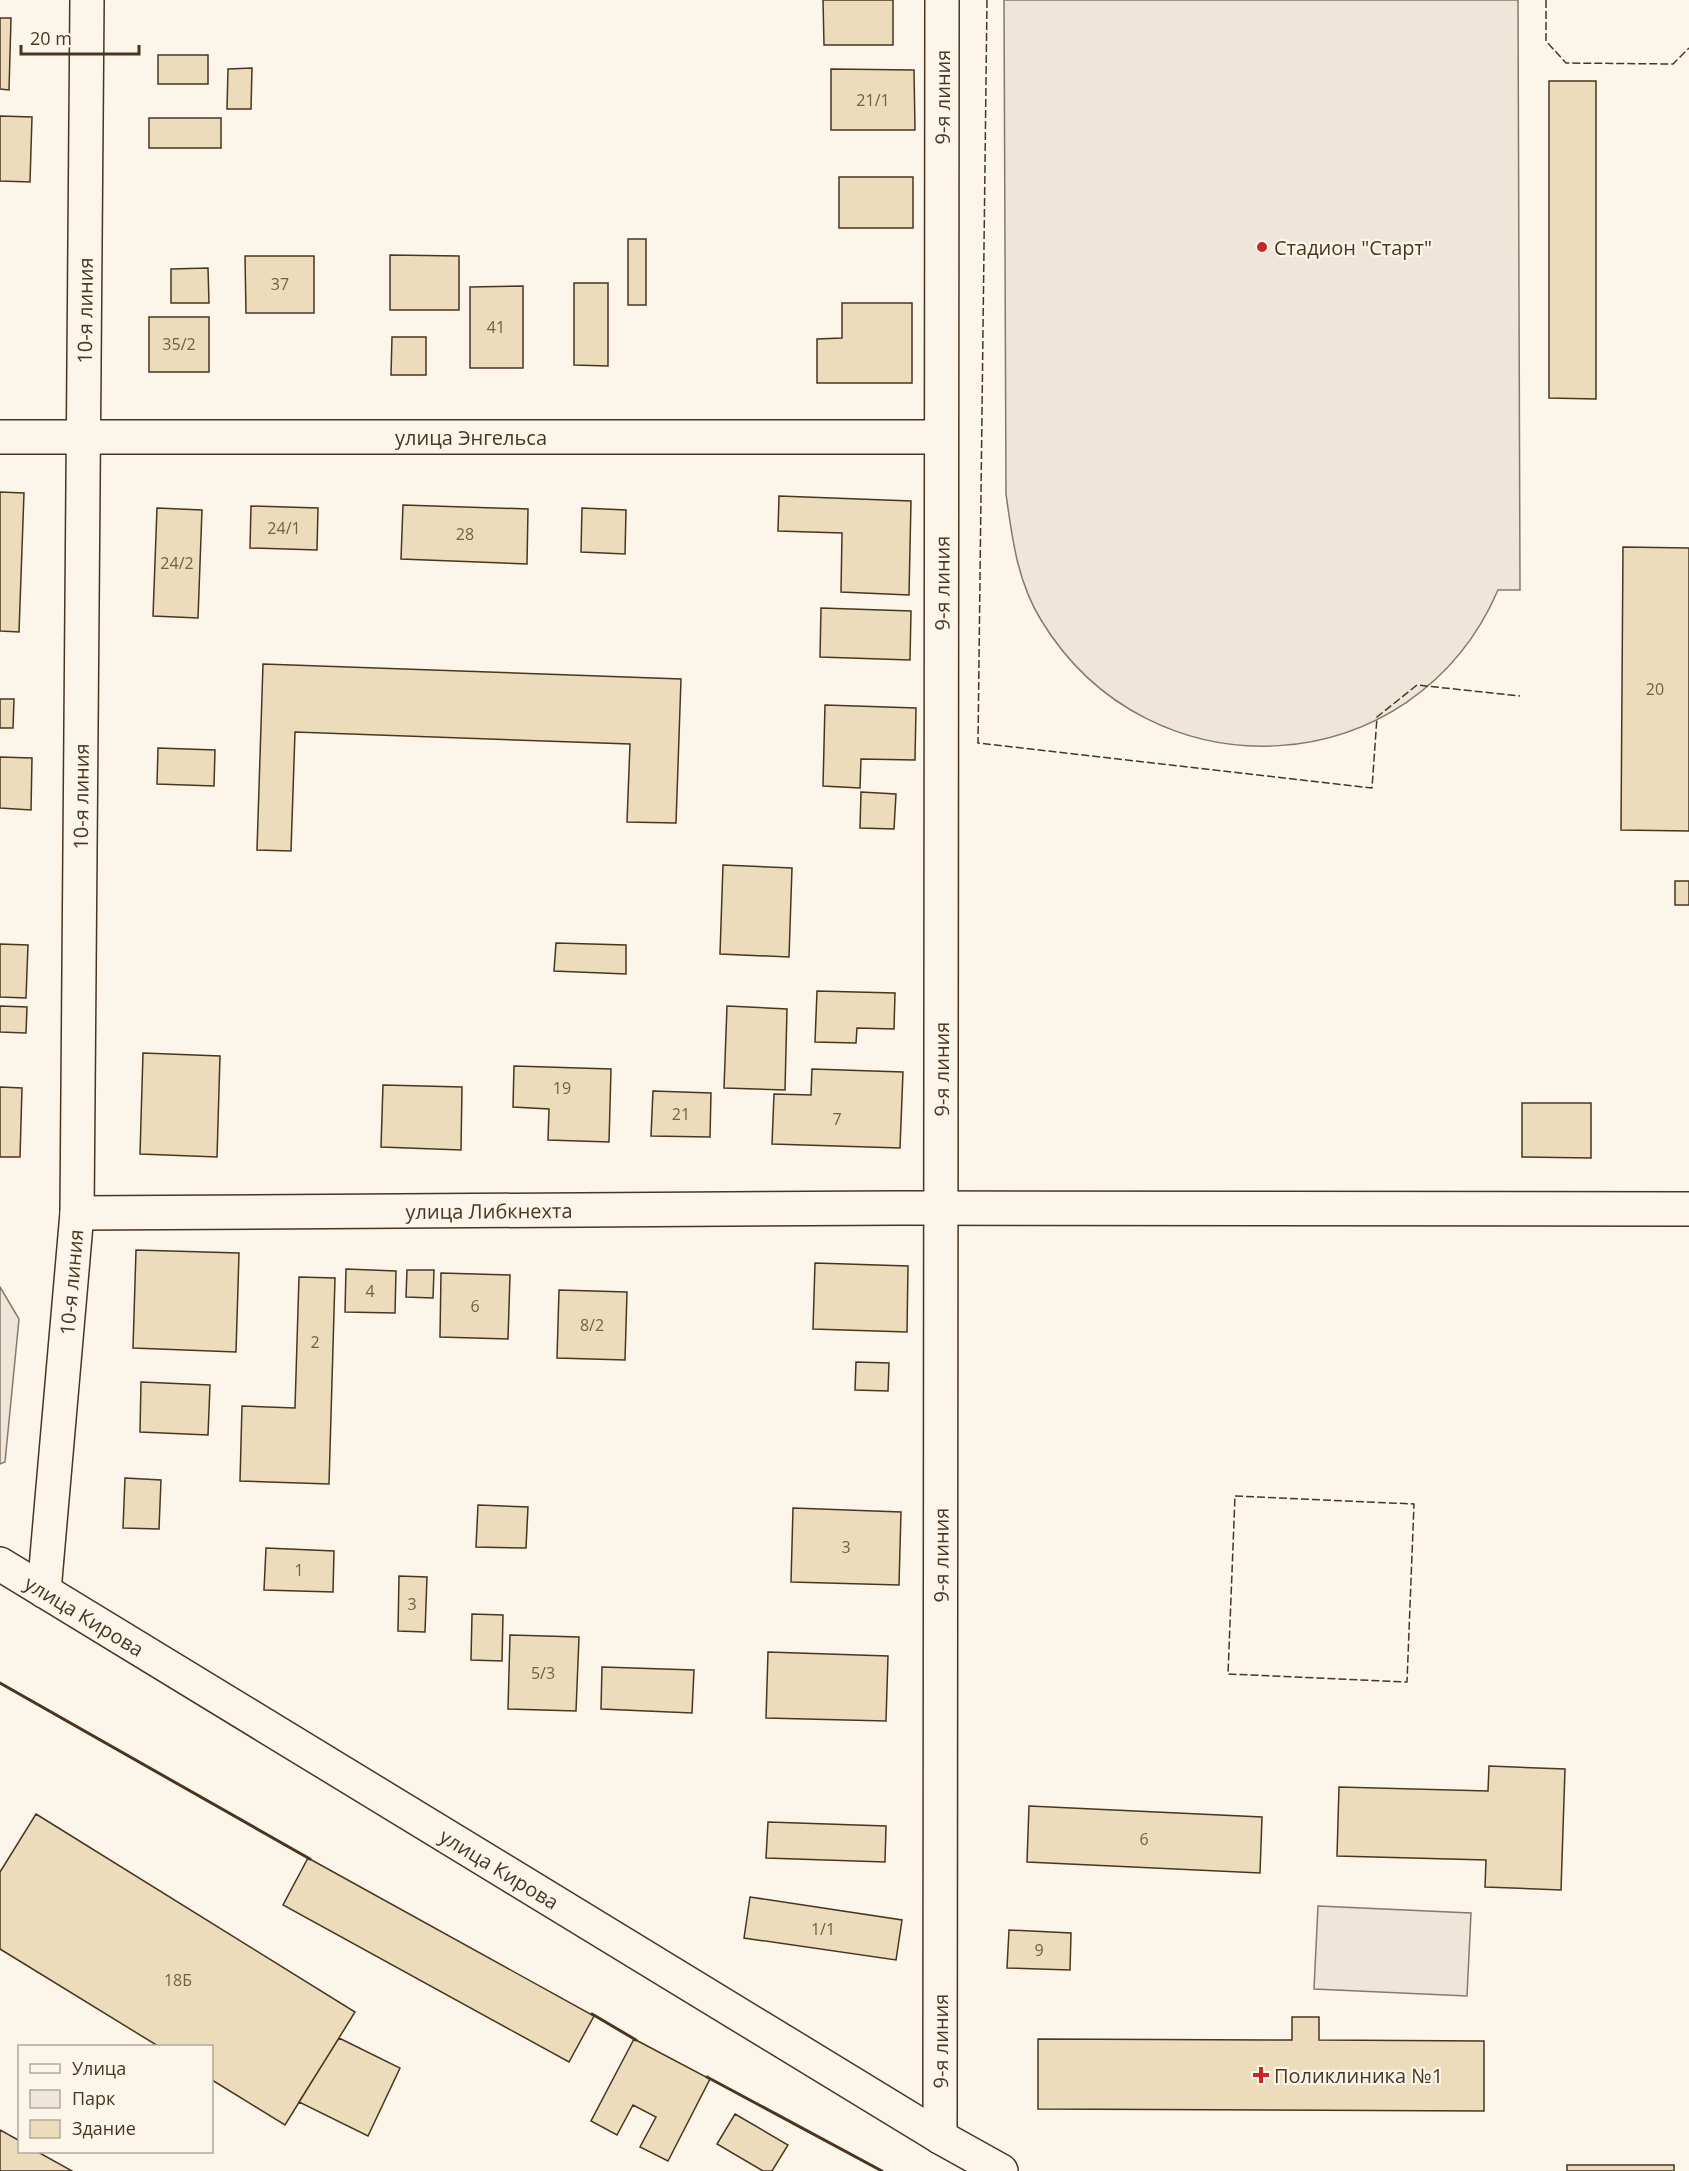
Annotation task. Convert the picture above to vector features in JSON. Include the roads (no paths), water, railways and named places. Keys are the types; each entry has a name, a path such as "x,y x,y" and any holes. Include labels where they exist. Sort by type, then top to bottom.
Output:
{"street":[{"name":"10-я линия","path":"44,1591 77,1213 87,0"},
{"name":"9-я линия","path":"940,2137 942,0"},
{"name":"улица Энгельса","path":"0,437 941,436"},
{"name":"улица Либкнехта","path":"77,1213 901,1209 1689,1209"},
{"name":"улица Кирова","path":"0,1564 940,2137 1001,2171"}],"place":[{"name":"Стадион \"Старт\"","path":"1262,247"},
{"name":"Поликлиника №1","path":"1261,2075"}]}
